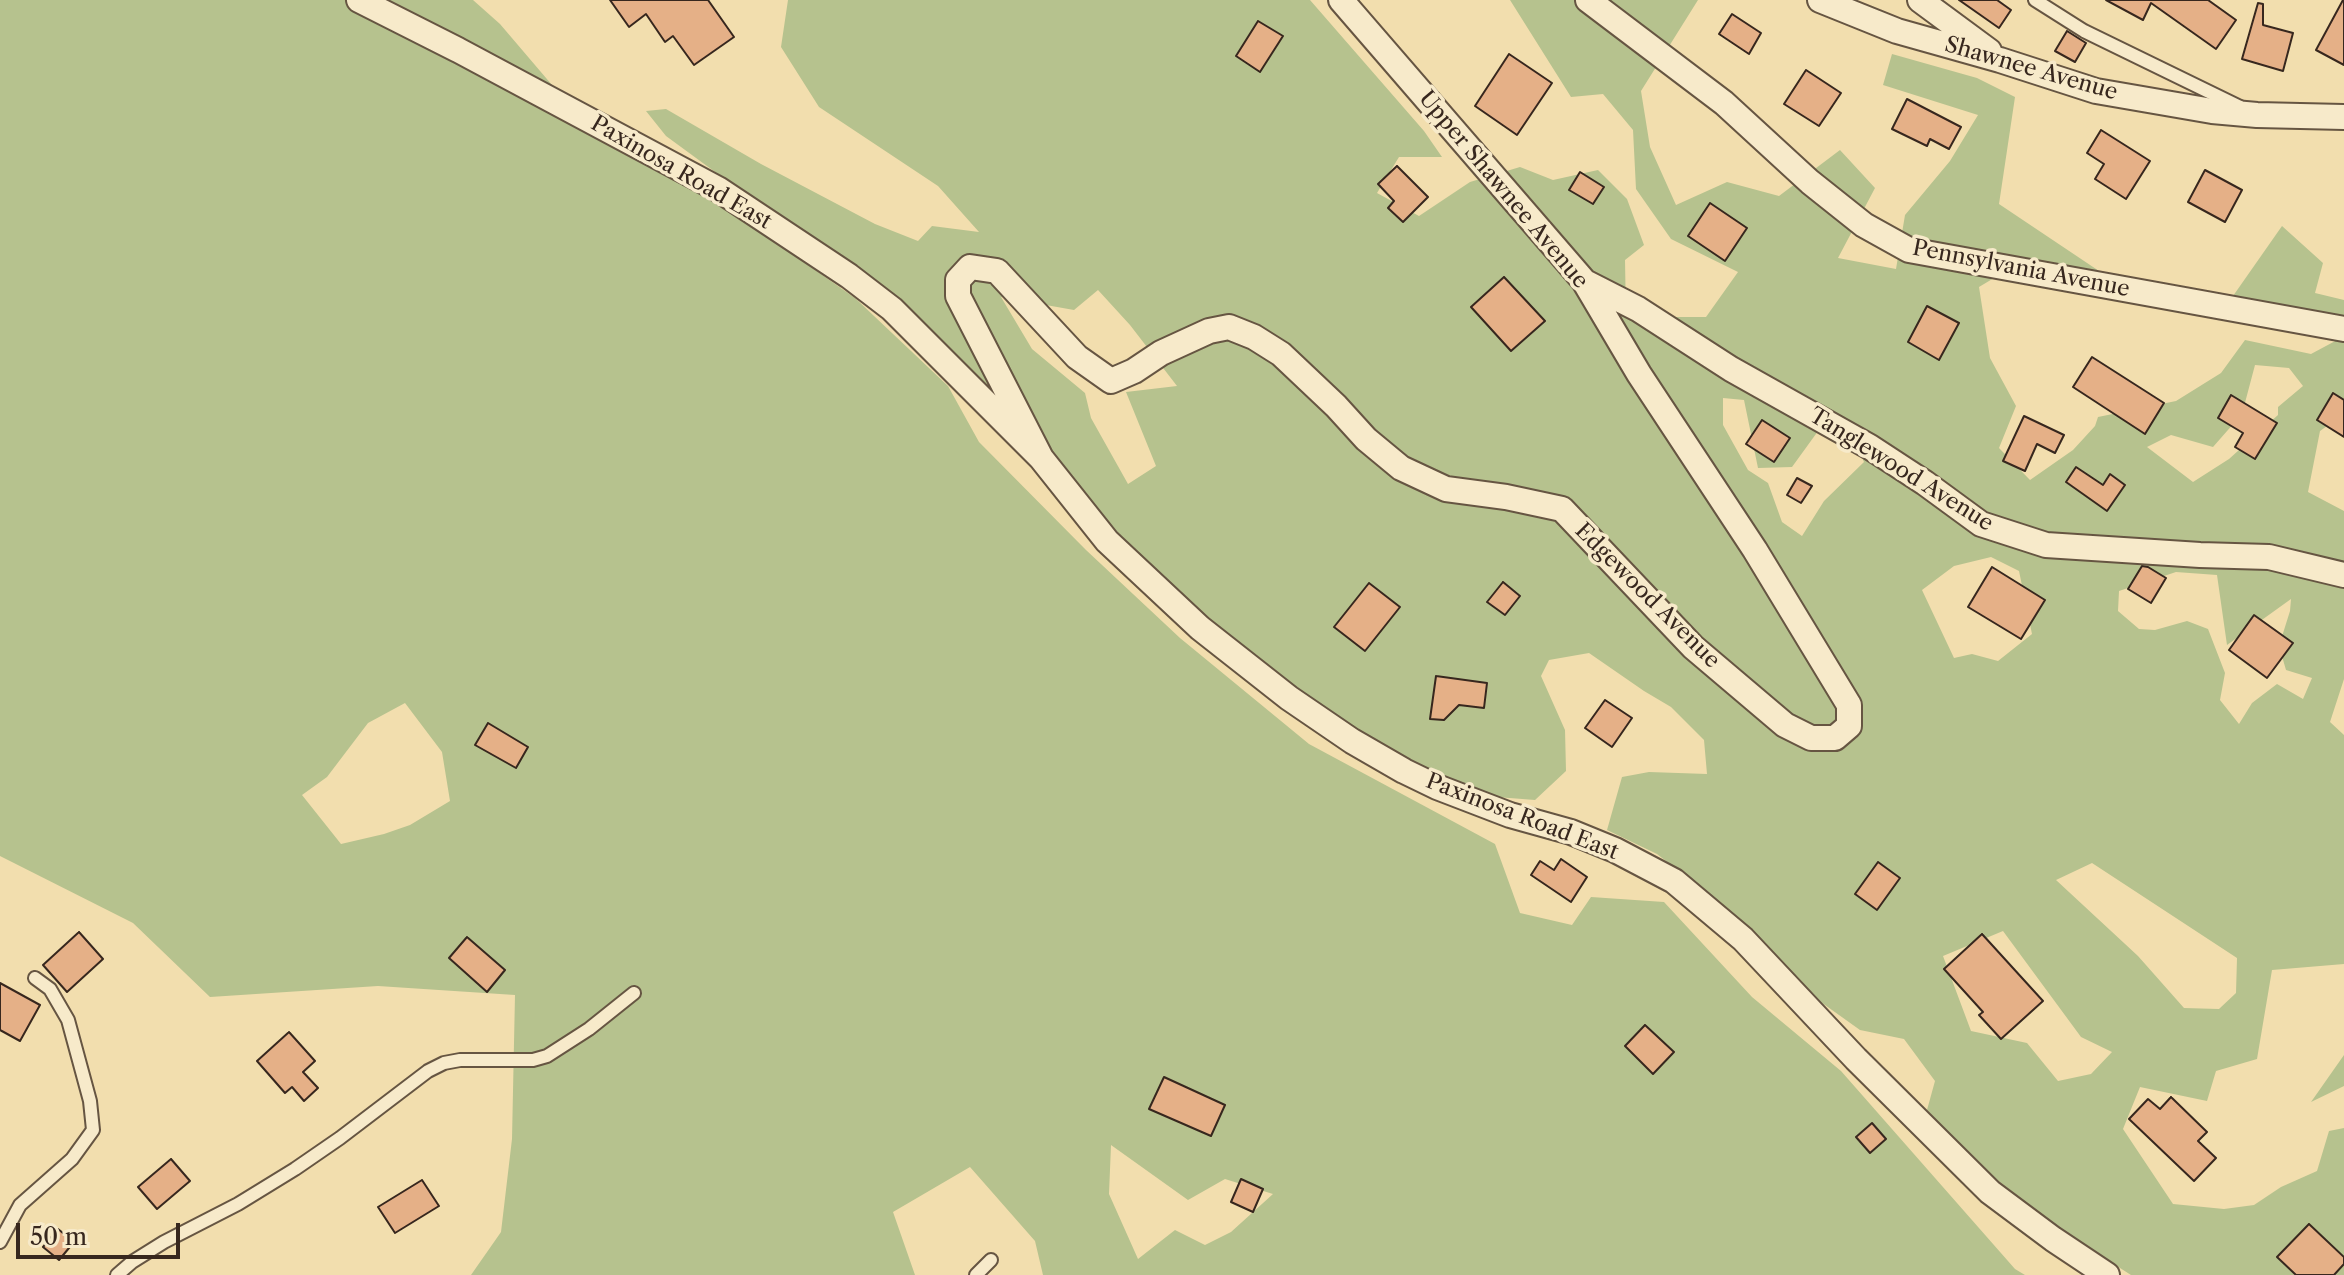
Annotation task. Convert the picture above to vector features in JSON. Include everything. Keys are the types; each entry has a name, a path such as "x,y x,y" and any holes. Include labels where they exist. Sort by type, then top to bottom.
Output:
{"street":[{"name":"Paxinosa Road East","path":"359,0 718,189 836,267 892,309 1041,458 1107,541 1200,628 1289,698 1352,741 1437,787 1510,815 1571,832 1615,850 1674,881 1743,939 1856,1059 1990,1192 2107,1275"},
{"name":"Upper Shawnee Avenue","path":"1341,0 1584,281 1639,374 1755,550 1849,705"},
{"name":"Pennsylvania Avenue","path":"1588,0 1724,103 1810,182 1864,225 1909,250 2344,329"},
{"name":"Shawnee Avenue","path":"1820,0 1897,31 2096,91 2212,111 2344,117"},
{"path":"1920,0 2000,60"},
{"name":"Paxinosa Road East","path":"1041,458 958,296 958,280 970,267 997,271 1077,357 1111,381 1134,371"},
{"name":"Tanglewood Avenue","path":"1584,281 1638,309 1731,369 1870,447 1981,524 2046,545 2269,557 2344,575"},
{"name":"Edgewood Avenue","path":"1134,371 1161,353 1209,331 1229,327 1254,337 1281,354 1366,439 1401,468 1446,489 1562,509 1693,647 1785,725 1811,738 1835,738 1849,726 1849,705"}],"lane":[{"path":"2035,0 2084,31 2257,115"},
{"path":"0,1242 20,1205 72,1159 93,1130 90,1101 68,1020 50,989 35,978"},
{"path":"117,1275 164,1242 238,1204 295,1169 428,1071 460,1060 533,1060 547,1056 589,1029 634,993"},
{"path":"976,1275 991,1260"}],"green space":[{"path":"0,0 473,0 500,24 552,85 554,111 687,180 855,298 948,386 979,442 1086,550 1180,638 1309,744 1495,844 1520,913 1572,925 1591,897 1664,902 1752,997 1841,1071 2015,1269 2025,1275 1043,1275 1035,1241 970,1167 893,1212 915,1275 471,1275 501,1232 512,1139 515,995 378,986 210,997 133,923 0,856","holes":["405,703 442,752 450,801 410,825 341,844 302,795 327,777 368,723","1111,1145 1188,1200 1225,1179 1273,1194 1231,1232 1205,1245 1175,1230 1138,1259 1109,1194"]},
{"path":"788,0 1310,0 1424,131 1442,157 1399,157 1377,193 1419,216 1470,182 1520,167 1553,180 1598,170 1627,199 1644,245 1625,260 1626,317 1706,317 1738,272 1671,239 1636,189 1633,130 1603,94 1571,97 1510,0 1698,0 1641,91 1650,147 1676,205 1727,182 1779,196 1840,150 1875,188 1838,258 1896,269 1905,215 1950,161 1978,115 1883,85 1892,54 1977,78 2015,97 1999,204 2102,273 1994,278 1979,287 1990,358 2016,406 1999,448 2030,480 2073,450 2095,426 2098,417 2176,401 2221,373 2245,340 2311,354 2339,339 2233,296 2282,226 2323,263 2315,293 2344,300 2344,414 2320,431 2308,492 2344,511 2344,679 2330,722 2344,735 2344,964 2272,970 2257,1059 2216,1071 2207,1101 2140,1087 2123,1129 2173,1204 2224,1209 2254,1205 2281,1187 2317,1171 2329,1131 2344,1128 2344,1275 2131,1275 2062,1231 1977,1164 1927,1110 1935,1081 1904,1039 1860,1030 1818,1000 1703,890 1657,854 1607,830 1622,777 1649,772 1707,774 1704,740 1671,707 1589,653 1549,660 1541,676 1565,730 1566,771 1535,800 1484,796 1429,777 1366,739 1168,591 1102,516 941,350 838,254 737,188 666,136 646,111 666,109 875,224 918,241 932,226 979,232 938,186 819,107 781,47","holes":["1098,290 1130,325 1177,386 1126,392 1156,466 1128,484 1091,418 1085,393 1032,349 1001,297 1074,310","2255,365 2289,368 2303,386 2278,407 2278,415 2229,459 2193,482 2147,447 2171,435 2213,447 2242,414","1723,398 1744,400 1758,468 1792,467 1821,427 1849,430 1864,462 1824,501 1802,536 1782,522 1768,483 1748,470 1723,425","1991,557 2019,571 2032,634 1998,661 1972,654 1954,658 1922,590 1954,566","2176,572 2217,575 2227,645 2291,599 2279,646 2286,670 2312,678 2303,699 2277,684 2252,703 2239,724 2220,700 2225,673 2208,629 2187,621 2155,630 2139,629 2118,611 2119,591","2092,863 2237,958 2236,993 2219,1009 2184,1008 2138,956 2056,880","2003,931 2081,1037 2112,1052 2091,1074 2058,1081 2027,1043 1971,1031 1943,956"]},
{"path":"2344,1055 2344,1086 2311,1102"}],"building":[{"path":"610,0 708,0 734,37 694,65 673,36 665,42 646,14 629,27"},
{"path":"1959,0 1997,0 2011,10 1999,28"},
{"path":"2106,0 2208,0 2236,20 2216,49 2151,3 2143,20"},
{"path":"2344,0 2344,65 2316,50"},
{"path":"2258,3 2263,4 2263,25 2293,33 2283,71 2242,59"},
{"path":"1732,14 1761,33 1749,54 1719,34"},
{"path":"1258,21 1283,36 1260,72 1236,56"},
{"path":"2067,31 2086,43 2075,62 2055,51"},
{"path":"1509,54 1552,83 1517,135 1475,106"},
{"path":"1806,70 1841,93 1819,126 1784,104"},
{"path":"1907,99 1961,127 1949,149 1930,139 1927,146 1892,129"},
{"path":"2101,130 2150,161 2126,199 2095,179 2104,164 2087,153"},
{"path":"1397,166 1428,197 1403,222 1388,208 1394,201 1378,184"},
{"path":"2205,170 2242,190 2225,222 2188,202"},
{"path":"1580,172 1604,187 1593,204 1569,190"},
{"path":"1710,203 1747,228 1725,261 1688,236"},
{"path":"1504,277 1545,321 1511,351 1471,307"},
{"path":"1927,306 1959,323 1939,360 1908,342"},
{"path":"2092,357 2164,403 2145,434 2073,387"},
{"path":"2333,393 2344,400 2344,437 2317,420"},
{"path":"2231,395 2277,423 2255,459 2235,447 2243,433 2218,418"},
{"path":"2024,416 2064,435 2055,453 2037,444 2025,471 2003,461"},
{"path":"1762,420 1790,438 1774,462 1746,444"},
{"path":"2076,467 2103,485 2110,474 2125,485 2107,511 2066,482"},
{"path":"1797,478 1812,486 1801,503 1787,495"},
{"path":"2142,566 2166,578 2151,603 2128,589"},
{"path":"1992,567 2045,600 2021,639 1968,607"},
{"path":"1503,582 1520,596 1505,615 1487,602"},
{"path":"1369,583 1400,607 1365,651 1334,627"},
{"path":"2254,615 2293,643 2267,678 2229,650"},
{"path":"1436,676 1487,683 1484,708 1459,705 1444,720 1430,719"},
{"path":"1605,700 1632,718 1612,747 1585,728"},
{"path":"488,723 528,747 516,768 475,745"},
{"path":"1561,859 1587,877 1571,902 1531,875 1540,861 1554,870"},
{"path":"1878,862 1900,878 1877,910 1855,894"},
{"path":"79,932 103,959 67,992 43,965"},
{"path":"1982,934 2043,1001 2001,1039 1979,1015 1983,1012 1944,969"},
{"path":"467,937 505,970 487,992 449,958"},
{"path":"0,983 40,1005 20,1041 0,1030"},
{"path":"1645,1025 1674,1052 1653,1074 1625,1046"},
{"path":"289,1032 315,1061 303,1072 318,1088 304,1101 292,1087 285,1093 257,1061"},
{"path":"1164,1077 1225,1105 1211,1136 1149,1109"},
{"path":"2171,1097 2207,1132 2198,1141 2216,1158 2194,1181 2129,1119 2148,1099 2160,1109"},
{"path":"1872,1123 1886,1139 1870,1153 1856,1137"},
{"path":"171,1159 190,1181 157,1209 138,1187"},
{"path":"1241,1179 1263,1189 1253,1212 1231,1202"},
{"path":"422,1180 439,1206 395,1233 378,1207"},
{"path":"2309,1224 2344,1257 2344,1264 2334,1275 2296,1275 2277,1257"},
{"path":"58,1229 74,1242 59,1260 43,1247"}]}
